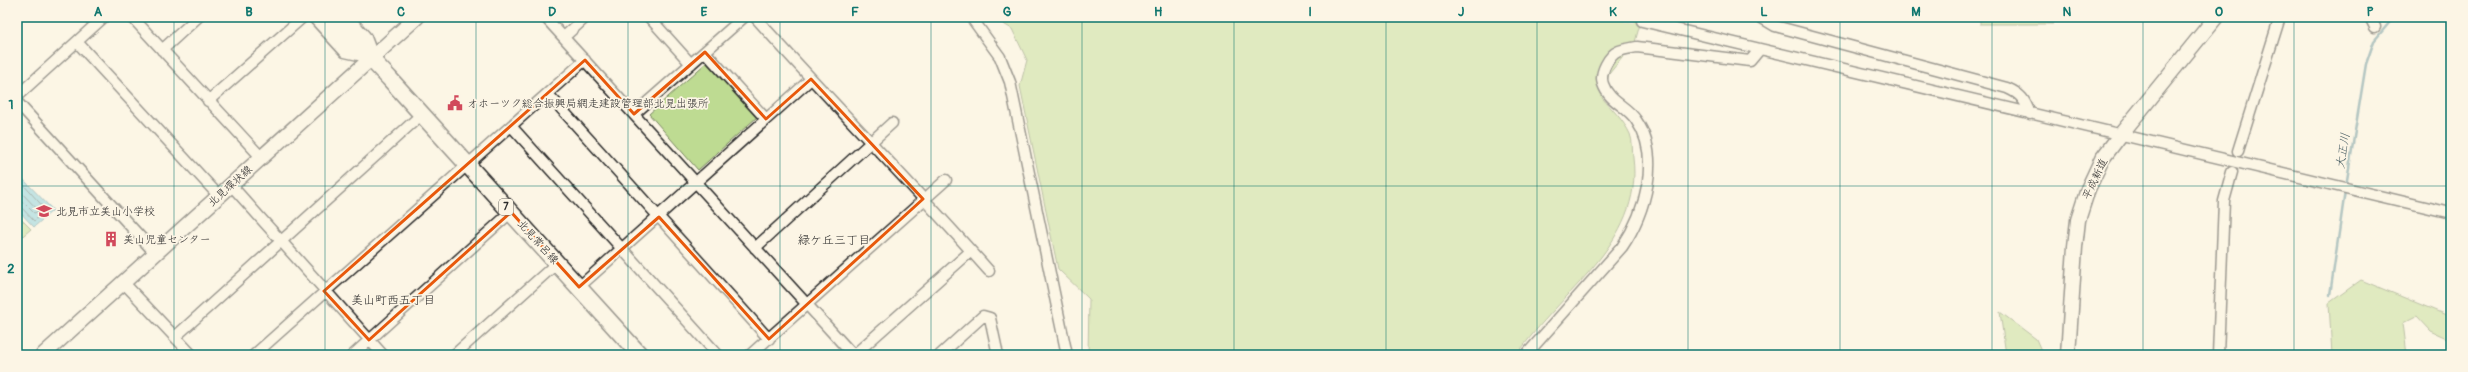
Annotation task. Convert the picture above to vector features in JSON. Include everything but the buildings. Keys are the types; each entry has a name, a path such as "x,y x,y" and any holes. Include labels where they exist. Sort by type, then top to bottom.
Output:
{"main road":[{"name":"北見常呂線","path":"328,17 354,46 371,59 422,114 640,355"},
{"name":"北見常呂線","path":"344,17 363,38 371,59"},
{"name":"北見環状線","path":"43,355 417,17"},
{"name":"平成新道","path":"2068,355 2078,220 2088,189 2102,159 2216,17"}],"street":[{"path":"17,96 104,17"},
{"path":"132,17 261,157"},
{"path":"162,50 198,17"},
{"path":"208,101 303,17"},
{"path":"313,17 345,52 371,59 368,34 354,17"},
{"path":"545,17 854,355 971,251"},
{"path":"564,37 586,17"},
{"path":"649,17 691,64"},
{"path":"634,114 744,17"},
{"path":"755,17 811,79 872,141 989,271"},
{"path":"971,17 1000,57 1010,82 1067,355"},
{"path":"1760,17 1775,26 2007,88 2019,93 2026,102 2030,114"},
{"path":"2238,150 2280,17"},
{"path":"2370,17 2375,27"},
{"path":"1642,21 2451,213"},
{"path":"77,42 219,196"},
{"path":"1526,355 1622,247 1632,232 1642,207 1649,174 1645,137 1636,119 1614,102 1603,86 1603,72 1611,57 1620,50 1637,47 1750,61 1760,49"},
{"path":"705,52 766,119"},
{"path":"254,355 324,291 512,127 585,60"},
{"path":"579,287 811,79"},
{"path":"548,94 769,339"},
{"path":"17,102 155,253"},
{"path":"175,337 422,114"},
{"path":"755,248 892,123"},
{"path":"512,127 718,355"},
{"path":"2218,355 2224,201 2232,172"},
{"path":"750,355 946,180"},
{"path":"231,185 324,291 383,355"},
{"path":"353,355 511,212"},
{"path":"454,355 557,263"},
{"path":"123,282 192,355"},
{"path":"940,355 983,316 990,318 998,355"}],"highlighted area":[{"path":"705,52 766,119 811,79 923,199 769,339 659,217 579,287 511,212 369,340 324,291 585,60 634,114"}],"green space":[{"path":"992,17 1642,17 1635,42 1609,74 1602,98 1618,115 1632,140 1633,188 1625,216 1612,241 1595,265 1534,332 1517,355 1088,355 1089,299 1058,269 1020,86 1027,60 1012,29"},
{"path":"1980,17 2056,17 2053,24 1980,24"},
{"path":"707,62 757,117 698,170 649,114"},
{"path":"17,215 31,229 17,241"},
{"path":"2361,280 2451,317 2451,340 2431,331 2417,316 2403,323 2407,355 2332,355 2329,303"},
{"path":"2000,312 2036,339 2043,355 2006,355"}],"water":[{"path":"21,177 53,210 34,227 17,209 17,180"}],"waterway":[{"name":"大正川","path":"2346,186 2366,64 2374,41 2394,17"},
{"name":"大正川","path":"2330,295 2345,191"}],"tunnel":[{"path":"1625,17 1642,21"}],"place":[{"name":"オホーツク総合振興局網走建設管理部北見出張所","path":"455,103"},
{"name":"北見市立美山小学校","path":"44,211"},
{"name":"美山児童センター","path":"111,239"}],"district":[{"name":"緑ケ丘三丁目","path":"834,240"},
{"name":"美山町西五丁目","path":"393,300"}]}
